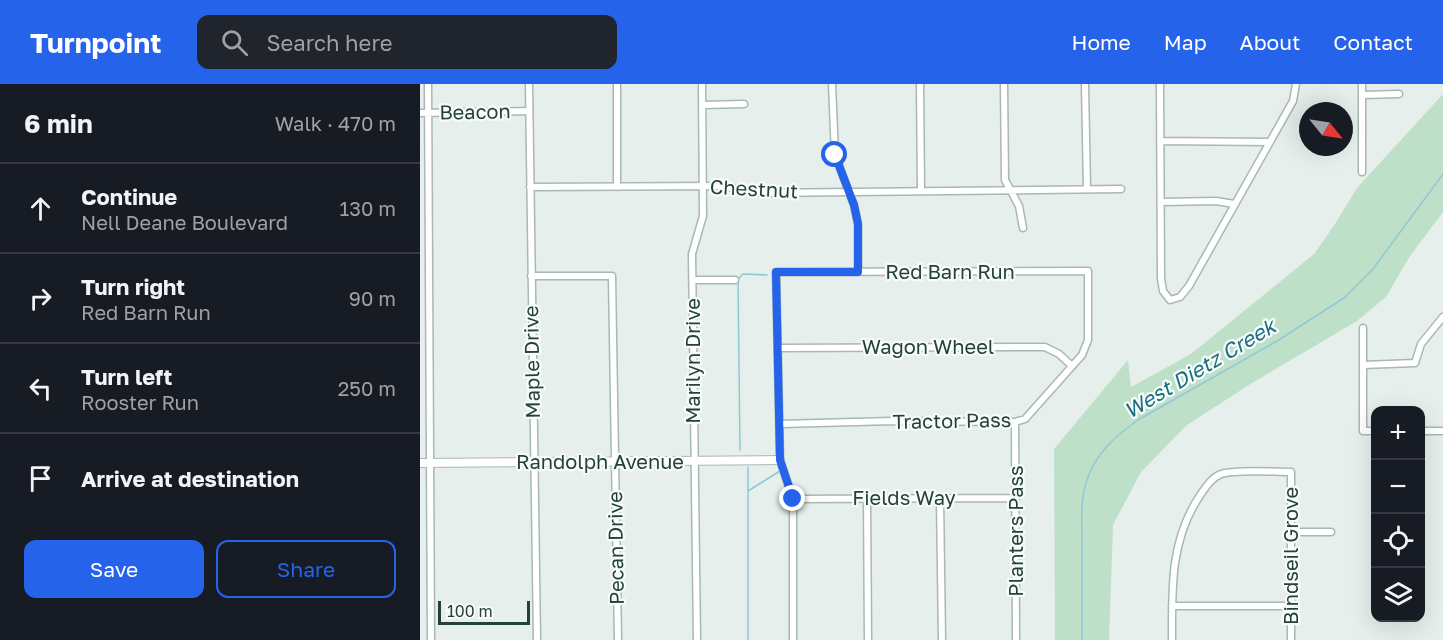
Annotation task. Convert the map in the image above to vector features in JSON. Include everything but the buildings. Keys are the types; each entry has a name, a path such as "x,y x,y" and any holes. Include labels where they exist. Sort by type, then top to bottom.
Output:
{"street":[{"path":"428,84 423,113 428,267 431,640"},
{"name":"Maple Drive","path":"529,84 537,640"},
{"path":"617,84 617,187"},
{"name":"Marilyn Drive","path":"697,640 692,254 703,216 702,84"},
{"path":"832,84 835,155 858,224 858,272"},
{"path":"920,84 921,190"},
{"path":"1004,84 1005,180 1019,206 1023,228"},
{"path":"1086,84 1087,189"},
{"path":"1160,84 1161,278 1163,291 1170,300 1180,297 1189,286 1293,101 1296,84"},
{"path":"1362,84 1362,172"},
{"path":"1362,95 1399,94"},
{"path":"702,105 744,104"},
{"name":"Beacon","path":"423,113 529,111"},
{"path":"1160,141 1270,142"},
{"name":"Chestnut","path":"530,187 727,186 761,194 1122,189"},
{"path":"1161,202 1216,201 1234,204"},
{"path":"420,267 428,267"},
{"name":"Red Barn Run","path":"778,348 776,272 1088,271"},
{"name":"Tractor Pass","path":"780,424 893,421 1015,422 1024,419 1082,355 1088,340 1088,271"},
{"name":"Pecan Drive","path":"531,276 612,276 618,640"},
{"path":"693,280 735,280"},
{"path":"1363,365 1415,363 1421,344 1443,317"},
{"path":"1363,328 1363,431 1371,431"},
{"name":"Wagon Wheel","path":"778,348 1045,347 1059,354 1072,366"},
{"path":"778,348 780,460 793,499 793,640"},
{"name":"Planters Pass","path":"1015,422 1016,640"},
{"path":"1425,431 1443,431"},
{"name":"Randolph Avenue","path":"420,463 780,460"},
{"name":"Bindseil Grove","path":"1172,606 1173,570 1179,539 1191,510 1212,479 1227,472 1291,472 1291,640"},
{"path":"867,498 868,640"},
{"path":"940,498 942,640"},
{"name":"Fields Way","path":"793,499 1016,498"},
{"path":"1291,532 1331,532"},
{"path":"1172,640 1172,606 1291,606"}],"green space":[{"path":"1443,94 1443,212 1410,256 1386,297 1357,321 1252,383 1187,425 1141,472 1113,525 1109,640 1055,640 1054,449 1128,360 1131,387 1191,354 1314,254 1357,188"}],"waterway":[{"name":"West Dietz Creek","path":"1082,640 1082,505 1086,483 1100,455 1121,433 1138,420 1277,341 1344,298 1373,269 1443,174"},
{"path":"740,450 738,279 743,274 767,275"},
{"path":"748,467 748,640"},
{"path":"748,491 780,471"}],"route":[{"path":"793,499 780,460 776,272 858,272 858,224 854,205 835,155"}]}
